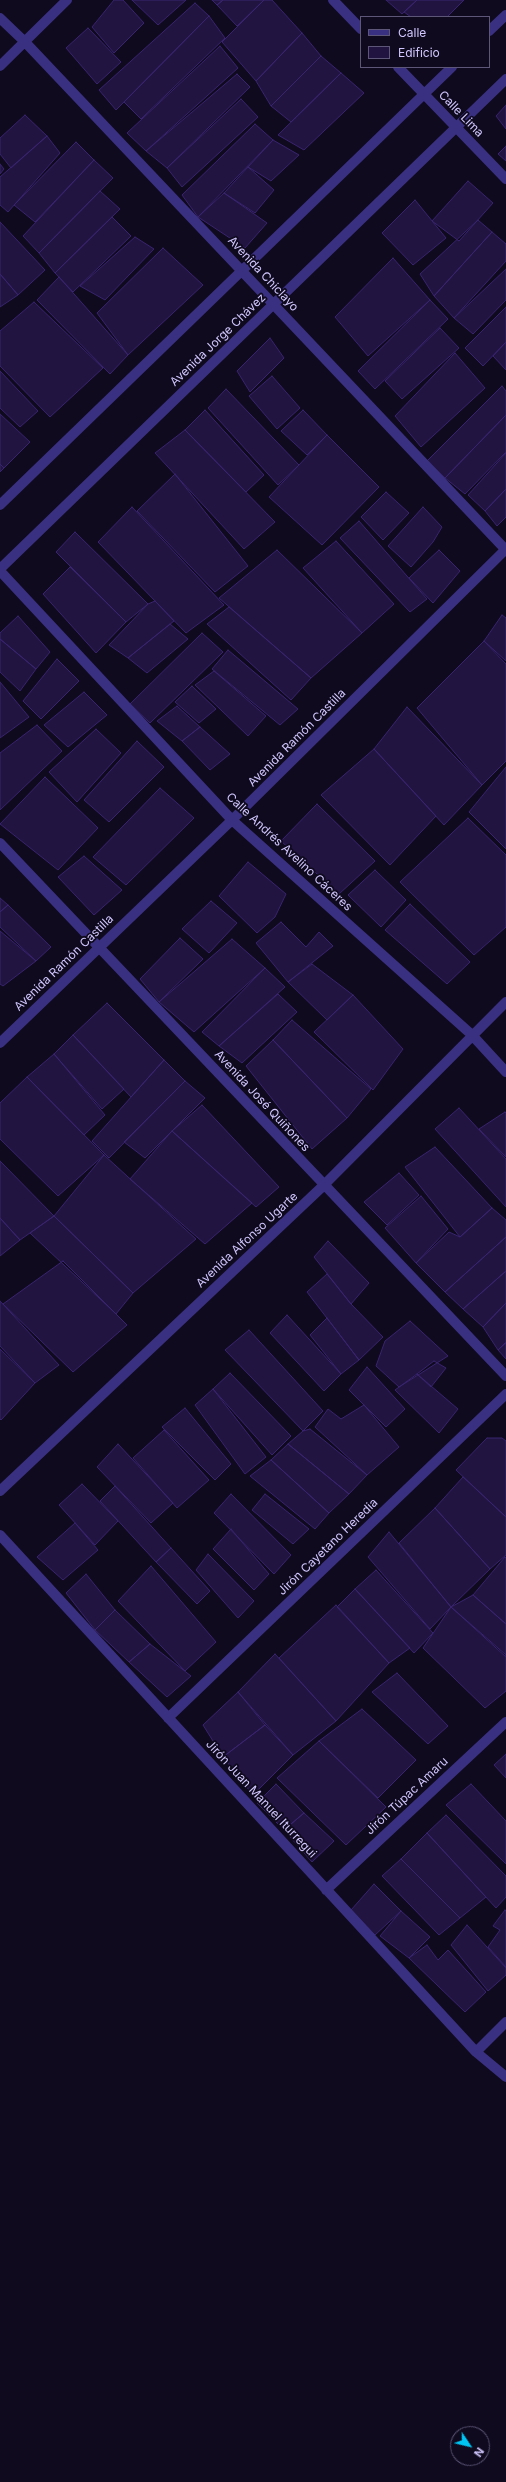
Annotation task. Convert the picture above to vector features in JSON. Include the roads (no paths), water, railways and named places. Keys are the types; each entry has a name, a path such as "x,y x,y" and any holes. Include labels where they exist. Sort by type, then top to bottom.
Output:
{"street":[{"path":"0,66 67,0"},
{"path":"333,0 360,28"},
{"path":"490,30 506,14"},
{"name":"Avenida Chiclayo","path":"0,18 25,42 506,549"},
{"name":"Calle Lima","path":"399,68 506,179"},
{"path":"0,505 451,68"},
{"name":"Avenida Jorge Chávez","path":"0,570 506,79"},
{"name":"Avenida Ramón Castilla","path":"0,1043 98,947 232,820 506,549"},
{"name":"Calle Andrés Avelino Cáceres","path":"0,570 232,820 472,1034 506,1072"},
{"name":"Avenida José Quiñones","path":"0,843 323,1186 506,1376"},
{"name":"Avenida Alfonso Ugarte","path":"0,1491 323,1186 472,1034 506,1002"},
{"name":"Jirón Cayetano Heredia","path":"168,1718 506,1394"},
{"name":"Jirón Juan Manuel Iturregui","path":"0,1535 476,2052 506,2077"},
{"name":"Jirón Túpac Amaru","path":"326,1890 506,1722"},
{"path":"476,2052 506,2022"}]}
